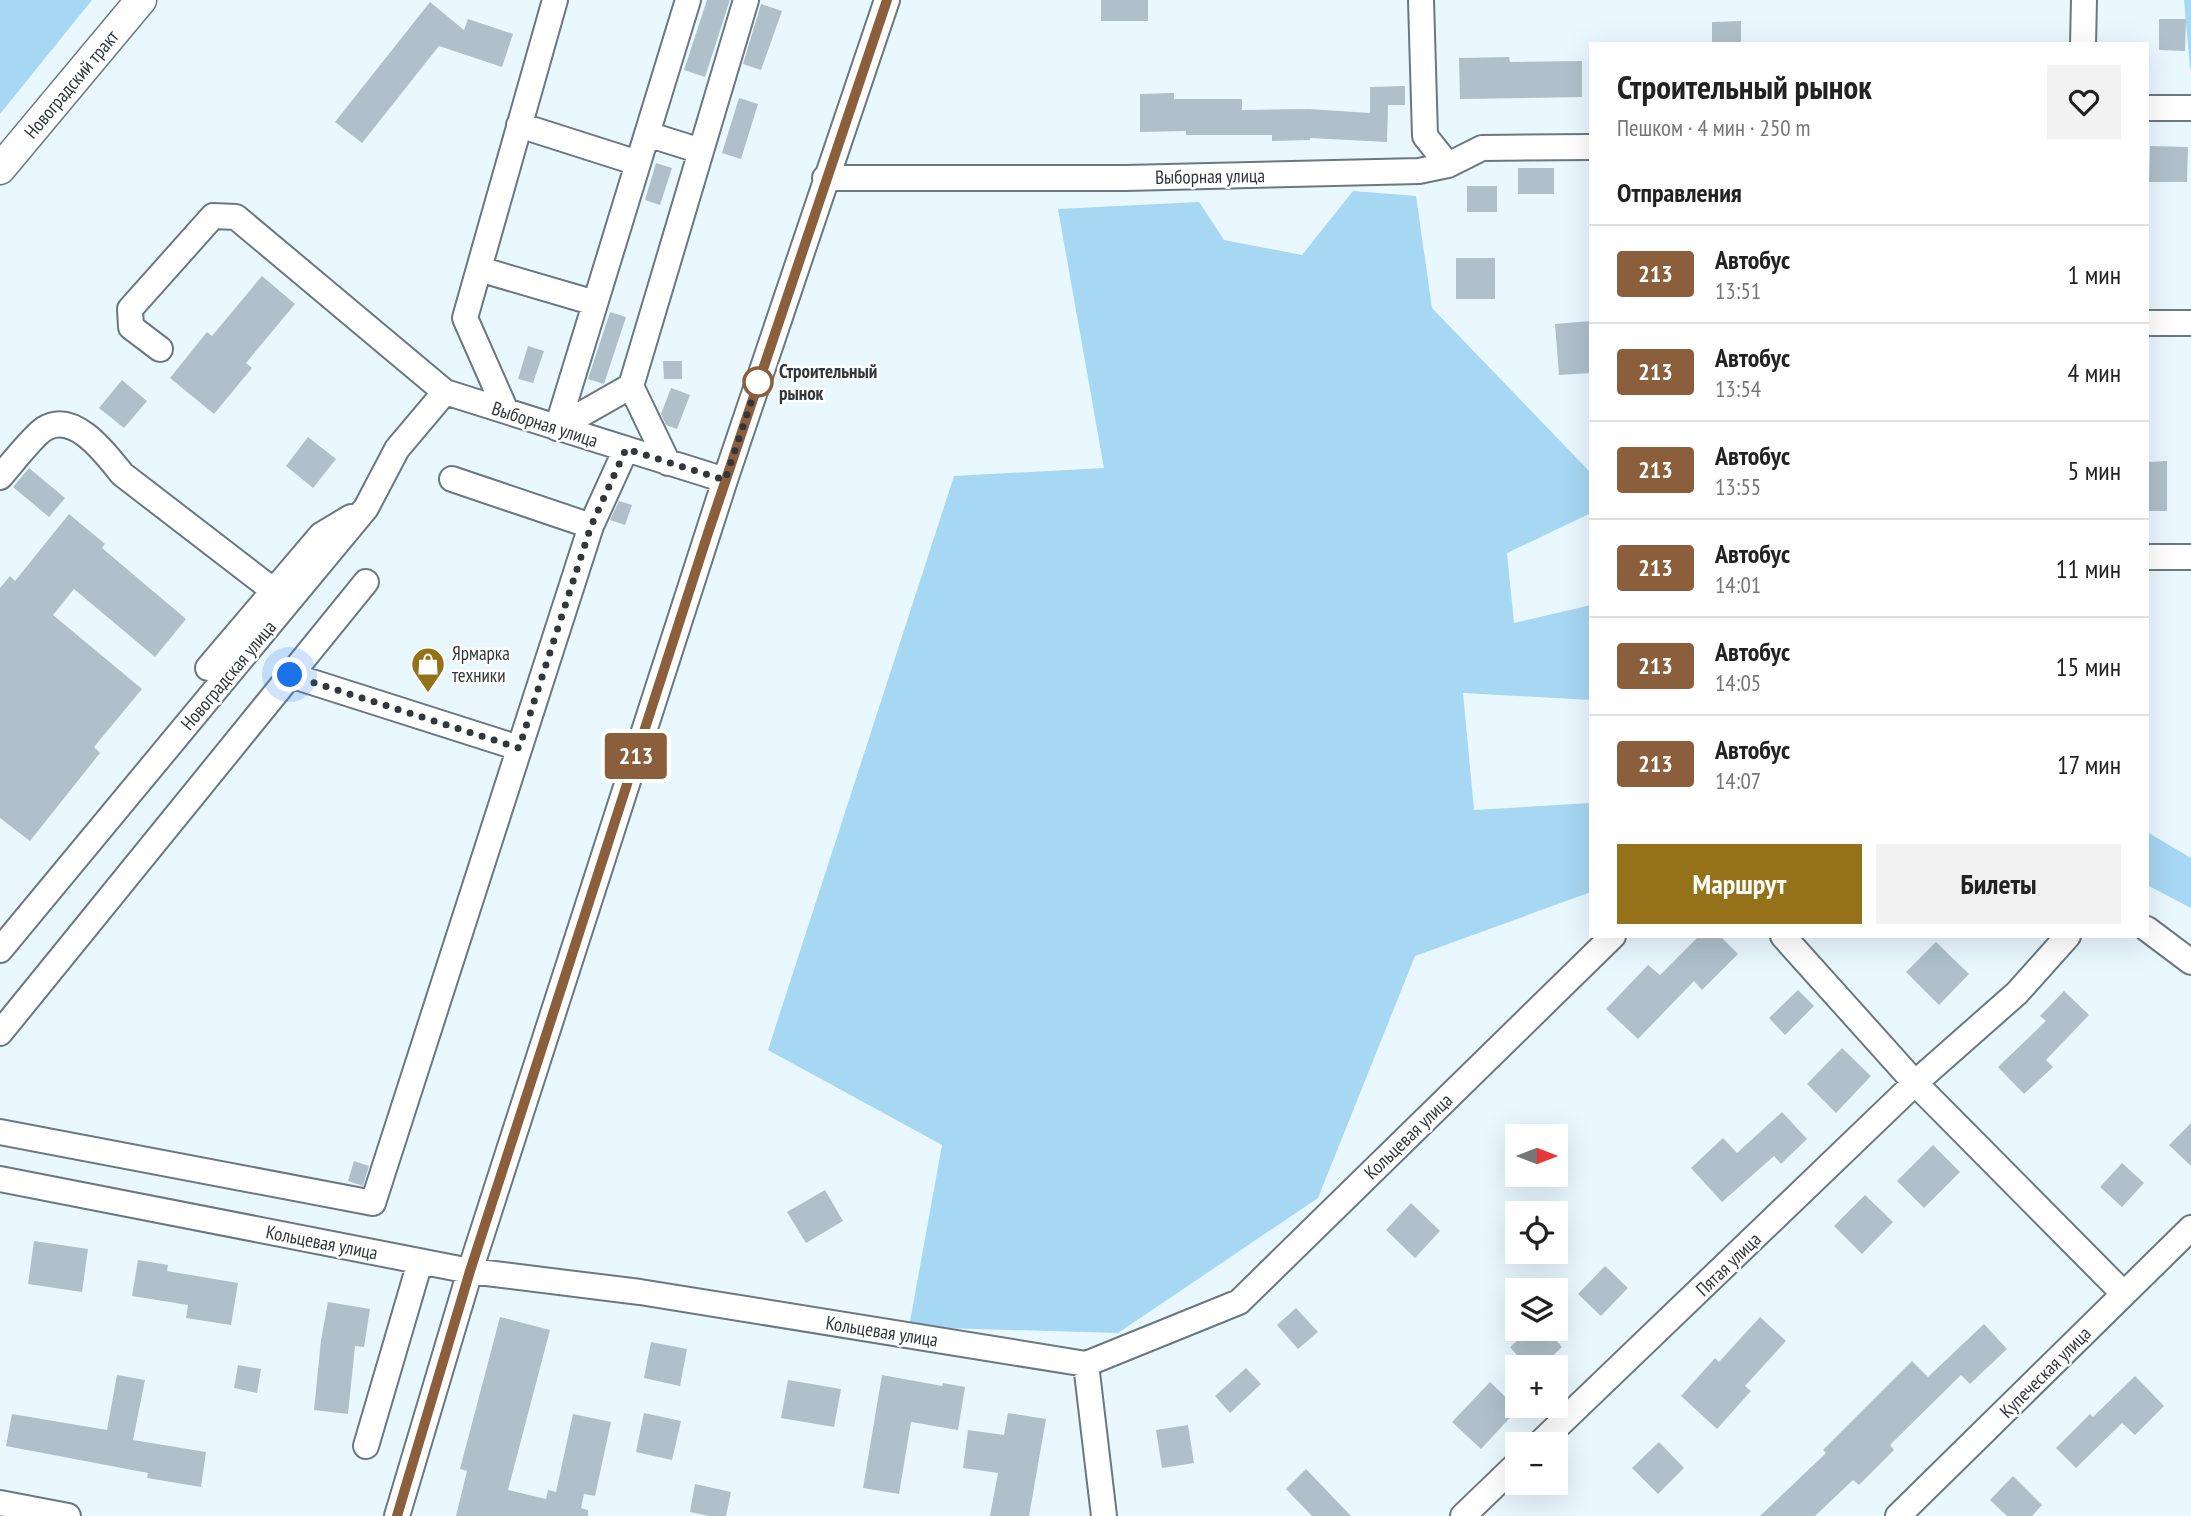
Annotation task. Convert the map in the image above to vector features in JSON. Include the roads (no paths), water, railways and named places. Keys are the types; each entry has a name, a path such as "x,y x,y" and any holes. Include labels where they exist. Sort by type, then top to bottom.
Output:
{"main road":[{"name":"Новоградский тракт","path":"0,169 141,0"}],"street":[{"path":"506,411 465,318 555,0"},
{"path":"557,428 688,0"},
{"path":"668,463 631,386 746,0"},
{"path":"397,1516 470,1271 725,480 887,0"},
{"path":"1421,0 1425,136 1448,165"},
{"path":"2083,42 2084,0"},
{"path":"2149,108 2191,108"},
{"path":"519,125 638,163"},
{"path":"647,134 701,151"},
{"name":"Выборная улица","path":"825,178 1125,178 1419,171 1448,165 1482,148 1589,147"},
{"path":"160,349 131,327 130,309 213,216 236,217 445,392"},
{"path":"479,269 596,303"},
{"path":"2149,323 2191,323"},
{"path":"557,428 631,386"},
{"name":"Выборная улица","path":"445,392 725,480"},
{"name":"Новоградская улица","path":"0,950 366,508 397,449 445,392"},
{"path":"0,477 45,428 62,424 75,427 103,451 122,474 274,591"},
{"path":"0,1132 373,1203 591,526 626,449"},
{"path":"452,479 591,526"},
{"path":"208,668 321,535 366,508"},
{"path":"2149,557 2191,557"},
{"path":"0,1033 366,582"},
{"path":"290,675 519,748"},
{"path":"2149,930 2191,962"},
{"name":"Кольцевая улица","path":"0,1179 470,1271 640,1292 1086,1364 1239,1302 1611,938"},
{"path":"1785,938 1915,1083 2124,1294"},
{"name":"Пятая улица","path":"1551,1432 1915,1083 2017,993 2066,938"},
{"name":"Купеческая улица","path":"1898,1516 2191,1228"},
{"path":"366,1446 420,1262"},
{"path":"1086,1364 1104,1516"},
{"path":"1463,1516 1505,1476"},
{"path":"0,1503 68,1516"}],"place":[{"name":"Строительный рынок","path":"758,382"},
{"name":"Ярмарка техники","path":"428,694"}]}
